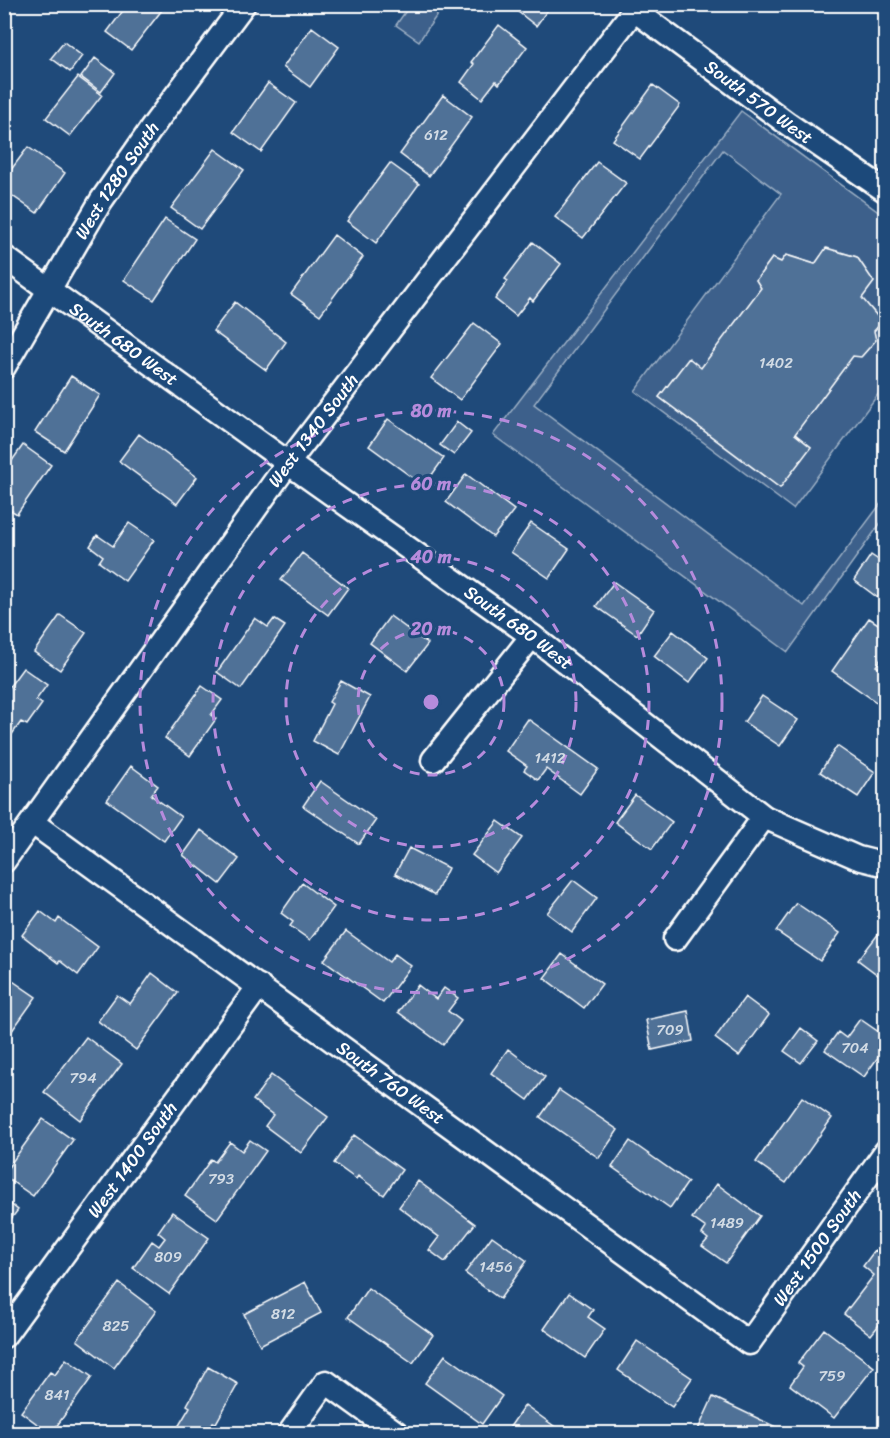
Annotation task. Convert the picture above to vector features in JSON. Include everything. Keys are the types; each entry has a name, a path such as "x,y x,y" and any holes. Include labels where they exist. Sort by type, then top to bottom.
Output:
{"street":[{"name":"West 1280 South","path":"4,367 101,201 244,4"},
{"name":"South 570 West","path":"634,10 788,124 885,191"},
{"name":"West 1340 South","path":"4,861 288,463 634,10"},
{"name":"South 680 West","path":"4,257 532,636 764,817 858,858 885,865"},
{"path":"433,760 532,636"},
{"path":"675,939 764,817"},
{"name":"South 760 West","path":"33,823 749,1343"},
{"name":"West 1400 South","path":"4,1336 259,986"},
{"name":"West 1500 South","path":"749,1343 885,1151"},
{"path":"289,1434 326,1382 398,1434"}],"shaded area":[{"path":"410,5 444,5 419,41 396,25"},
{"path":"741,111 885,217 885,385 793,509 635,391 781,194 723,150 534,404 804,606 885,498 885,517 788,652 493,435","holes":["827,248 857,257 874,282 862,298 882,321 874,331 876,340 862,356 853,356 795,434 811,447 780,488 659,397 688,359 701,368 761,288 756,280 772,258 781,262 787,255 815,264"]}],"building":[{"path":"128,4 156,4 162,10 131,50 107,32"},
{"path":"508,4 552,4 536,26"},
{"path":"499,25 527,47 499,84 496,81 482,99 461,82 474,64 471,62"},
{"path":"312,27 339,47 310,87 283,67"},
{"path":"64,42 82,56 70,72 51,58"},
{"path":"95,58 115,73 101,92 81,77"},
{"path":"78,77 102,95 70,136 46,118"},
{"path":"268,83 296,103 261,152 233,132"},
{"path":"653,85 680,105 640,159 613,140"},
{"path":"443,95 472,117 429,176 400,154"},
{"path":"28,147 65,173 37,213 4,190 4,179"},
{"path":"215,149 244,170 200,229 171,208"},
{"path":"597,162 626,183 583,238 555,217"},
{"path":"390,163 419,184 376,243 347,221"},
{"path":"165,219 195,239 154,300 124,280"},
{"path":"334,235 363,257 320,315 291,294"},
{"path":"533,242 561,264 533,301 530,298 516,316 495,299 508,281 505,279"},
{"path":"826,248 857,257 874,282 862,298 882,322 874,331 876,340 861,357 853,356 795,434 811,447 780,488 659,397 689,358 701,368 761,288 756,280 772,258 781,262 786,255 815,264"},
{"path":"235,302 286,342 266,370 213,331"},
{"path":"474,323 502,344 460,400 431,378"},
{"path":"71,376 100,395 64,451 35,432"},
{"path":"388,419 444,458 424,486 369,446"},
{"path":"457,422 471,433 454,455 440,445"},
{"path":"139,434 197,477 177,504 119,461"},
{"path":"23,445 51,465 17,514 4,506 4,472"},
{"path":"466,474 514,510 493,537 446,502"},
{"path":"129,523 154,540 125,581 99,562 103,556 90,546 97,535 113,546"},
{"path":"531,523 569,549 549,578 511,552"},
{"path":"302,553 348,588 328,615 281,580"},
{"path":"871,555 886,565 886,588 878,598 854,580"},
{"path":"614,582 654,610 637,635 596,606"},
{"path":"60,615 86,633 60,670 34,652"},
{"path":"390,616 428,644 407,671 370,643"},
{"path":"255,618 268,627 274,619 285,626 241,689 217,672"},
{"path":"869,618 886,629 886,652 876,666 886,672 886,694 879,704 832,671"},
{"path":"673,631 708,658 689,683 654,656"},
{"path":"23,668 47,685 36,700 42,704 27,725 21,722 10,737 4,733 4,694"},
{"path":"341,681 370,697 339,755 313,741 332,704 329,702"},
{"path":"202,686 222,700 211,715 216,719 190,756 165,738"},
{"path":"762,696 798,720 780,746 744,722"},
{"path":"528,719 598,769 580,794 546,769 538,780 524,770 527,766 506,751"},
{"path":"837,746 875,772 858,797 820,772"},
{"path":"131,766 158,786 151,795 181,817 164,841 107,800"},
{"path":"320,781 376,820 359,844 303,806"},
{"path":"635,795 672,822 652,849 615,822"},
{"path":"498,821 522,838 496,873 472,855"},
{"path":"201,830 239,859 220,884 183,855"},
{"path":"409,848 448,868 435,895 395,874"},
{"path":"573,880 597,898 572,932 547,913"},
{"path":"302,883 334,907 310,940 290,926 293,922 281,913"},
{"path":"796,903 840,933 820,961 776,931"},
{"path":"40,911 56,923 59,918 98,947 78,975 60,961 58,963 22,935"},
{"path":"346,931 389,962 395,954 411,966 383,1003 324,960"},
{"path":"879,933 886,939 886,981 858,960"},
{"path":"562,954 602,984 584,1008 544,978"},
{"path":"152,973 178,993 136,1050 98,1021 117,995 130,1004"},
{"path":"4,975 36,997 4,1042"},
{"path":"418,985 436,999 444,988 458,998 448,1011 461,1021 443,1045 398,1012"},
{"path":"745,997 769,1015 739,1056 715,1038"},
{"path":"688,1011 693,1041 652,1050 646,1020"},
{"path":"860,1019 886,1037 886,1046 864,1077 825,1050 838,1032 846,1038"},
{"path":"801,1028 818,1041 801,1063 784,1051"},
{"path":"86,1037 122,1064 80,1120 44,1092"},
{"path":"508,1049 545,1077 528,1100 491,1073"},
{"path":"271,1075 328,1117 301,1153 265,1126 273,1115 253,1100"},
{"path":"559,1090 618,1130 599,1158 540,1117"},
{"path":"802,1097 832,1118 786,1183 756,1162"},
{"path":"43,1119 73,1140 33,1196 4,1176 4,1173"},
{"path":"354,1135 402,1170 384,1195 358,1176 356,1179 334,1163"},
{"path":"250,1140 266,1151 217,1219 185,1196 211,1159 215,1162 230,1142 242,1151"},
{"path":"630,1141 688,1182 670,1208 612,1167"},
{"path":"418,1181 475,1224 445,1262 429,1250 439,1237 399,1207"},
{"path":"717,1184 760,1216 726,1263 702,1246 708,1239 702,1234 706,1228 692,1218"},
{"path":"4,1199 18,1210 4,1228"},
{"path":"172,1212 209,1238 169,1294 133,1268 152,1241 159,1246 165,1238 158,1232"},
{"path":"492,1236 527,1261 500,1299 465,1273"},
{"path":"875,1250 886,1257 886,1316 871,1335 844,1314 874,1275 863,1266"},
{"path":"305,1282 321,1313 260,1345 244,1314"},
{"path":"119,1283 156,1311 114,1368 77,1340"},
{"path":"368,1288 433,1335 413,1363 348,1317"},
{"path":"569,1293 593,1310 588,1317 605,1329 585,1358 544,1329"},
{"path":"824,1329 874,1367 834,1418 790,1385 803,1367 798,1363"},
{"path":"637,1341 692,1378 672,1407 618,1370"},
{"path":"445,1355 502,1396 482,1424 425,1383"},
{"path":"66,1359 92,1377 51,1434 21,1412 50,1372 55,1375"},
{"path":"208,1367 238,1384 216,1423 213,1422 207,1434 190,1434 178,1427"},
{"path":"713,1397 776,1427 773,1434 696,1434"},
{"path":"525,1405 565,1434 505,1434"}]}
